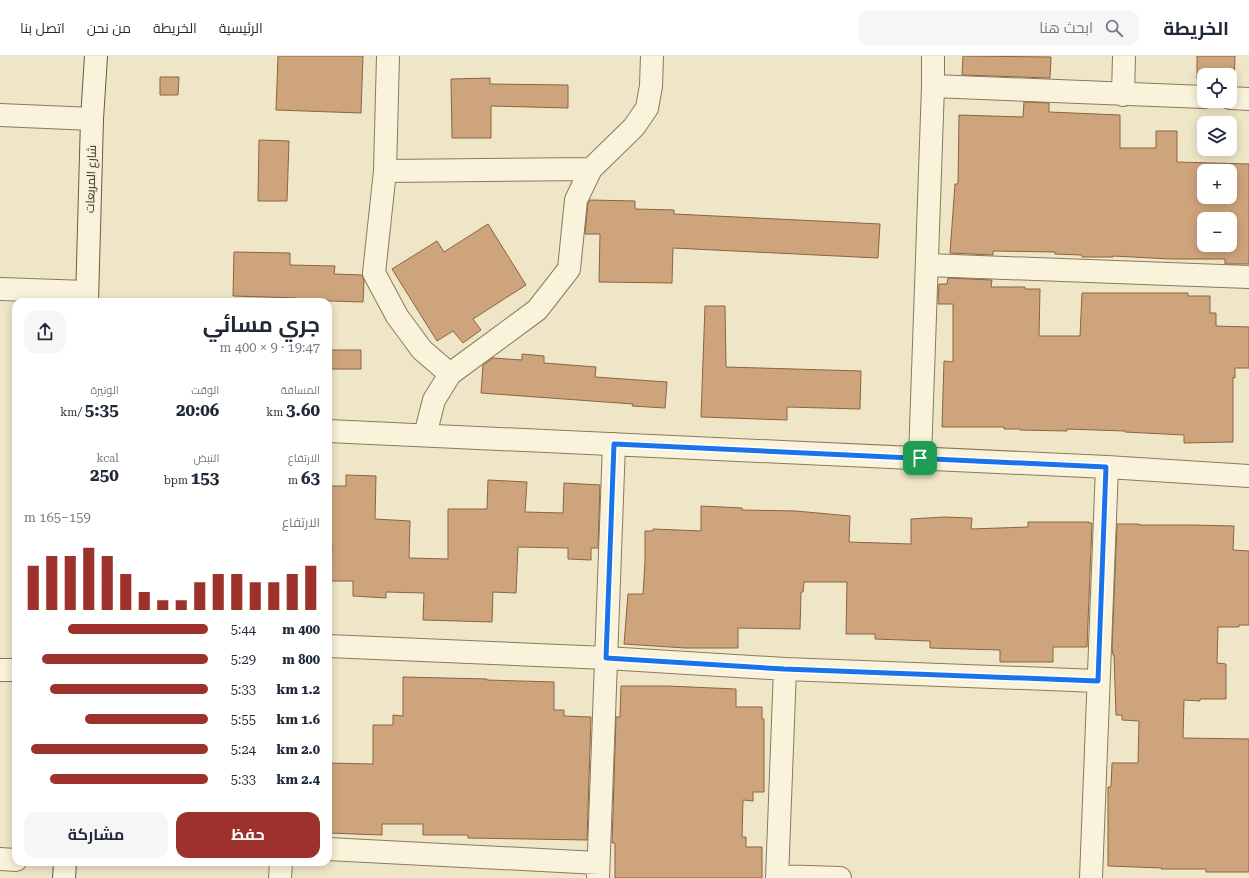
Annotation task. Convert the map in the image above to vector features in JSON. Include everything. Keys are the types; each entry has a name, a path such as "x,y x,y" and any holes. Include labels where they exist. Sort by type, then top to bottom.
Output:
{"street":[{"name":"شارع المربعات","path":"87,297 92,119 96,56"},
{"path":"388,56 385,171 374,272 396,316 422,350 450,374"},
{"path":"425,435 434,400 450,374 537,310 569,269 576,200 591,169 634,127 647,108 651,86 652,56"},
{"path":"920,458 933,56"},
{"path":"1122,95 1124,56"},
{"path":"933,86 1122,95 1197,97"},
{"path":"1237,98 1249,99"},
{"path":"0,115 92,119"},
{"path":"385,171 591,169"},
{"path":"927,265 1249,276"},
{"path":"0,289 87,297"},
{"path":"332,431 1106,467 1249,476"},
{"path":"332,849 598,870 614,444"},
{"path":"1091,878 1106,467"},
{"path":"332,646 606,658 784,669 1098,681"},
{"path":"784,669 777,877 840,878"},
{"path":"0,670 12,670"},
{"path":"0,860 12,860"},
{"path":"64,878 65,866"},
{"path":"280,878 281,866"}],"building":[{"path":"278,56 363,56 361,113 276,110"},
{"path":"963,56 1051,57 1050,78 962,75"},
{"path":"1197,56 1235,56 1235,68 1197,68"},
{"path":"160,77 179,77 178,95 160,95"},
{"path":"490,78 490,84 568,85 568,108 491,106 491,138 452,138 451,79"},
{"path":"1024,102 1049,103 1049,112 1120,115 1120,148 1156,148 1156,131 1177,131 1177,162 1249,164 1249,264 1225,264 1225,259 1171,259 1113,256 1082,257 1082,255 1055,254 1055,252 993,251 993,255 950,253 955,184 958,184 959,115 1023,117"},
{"path":"259,140 289,141 287,201 258,201"},
{"path":"590,200 635,201 635,209 674,210 674,214 880,224 878,258 673,248 672,283 599,282 600,234 585,234 588,203"},
{"path":"488,224 526,285 473,319 481,330 463,343 453,331 437,341 392,269 437,241 444,252"},
{"path":"234,252 290,253 290,265 335,266 334,274 362,275 364,281 363,302 332,301 332,298 233,296"},
{"path":"948,278 992,280 991,287 1025,287 1025,289 1040,289 1039,336 1080,336 1082,293 1188,293 1188,296 1210,296 1210,313 1216,313 1216,326 1249,327 1249,368 1235,368 1235,378 1233,377 1233,442 1184,443 1184,435 1125,431 1067,429 1067,431 1020,430 1004,429 1004,427 942,427 944,361 953,362 953,304 938,304 939,284 947,284"},
{"path":"705,306 725,306 726,367 861,371 860,409 787,407 787,420 701,417"},
{"path":"332,350 361,350 361,369 332,369"},
{"path":"522,354 544,356 544,363 596,367 595,377 667,382 665,408 632,406 633,404 481,393 483,365 493,358 522,360"},
{"path":"346,475 376,476 375,519 410,521 409,558 448,559 448,509 487,509 488,480 527,482 525,512 563,513 564,483 600,485 598,548 591,548 591,560 568,559 568,548 518,547 516,593 493,592 492,622 423,620 424,593 386,592 386,598 353,596 353,581 332,581 332,486 346,486"},
{"path":"701,506 742,508 742,510 796,511 850,516 849,542 911,544 911,519 944,517 972,518 971,529 1028,527 1028,522 1092,523 1087,647 1053,647 1053,662 1000,662 1000,650 930,648 930,641 875,639 875,634 846,634 847,582 804,582 803,592 801,592 800,629 738,628 738,648 685,648 624,644 628,594 643,594 645,531 653,531 653,529 701,531"},
{"path":"1117,524 1234,526 1233,550 1249,551 1249,625 1239,625 1239,627 1218,627 1217,663 1226,664 1226,699 1200,699 1200,701 1184,700 1183,738 1249,739 1249,872 1206,872 1206,869 1161,869 1162,868 1108,866 1108,787 1111,787 1112,763 1138,763 1139,721 1122,720 1122,715 1116,715 1114,655 1112,648"},
{"path":"403,677 554,682 554,710 564,710 564,716 591,717 587,840 468,838 468,835 423,835 423,824 382,824 382,835 332,833 332,763 373,764 373,725 393,725 393,715 403,716"},
{"path":"621,686 668,686 736,689 736,707 762,707 762,719 764,719 764,792 753,792 753,801 743,800 742,837 746,837 746,847 762,847 762,878 615,878 615,843 612,843 616,717 620,717"}],"route":[{"path":"614,444 920,458 1106,467 1098,681 784,669 606,658 614,444"}]}
